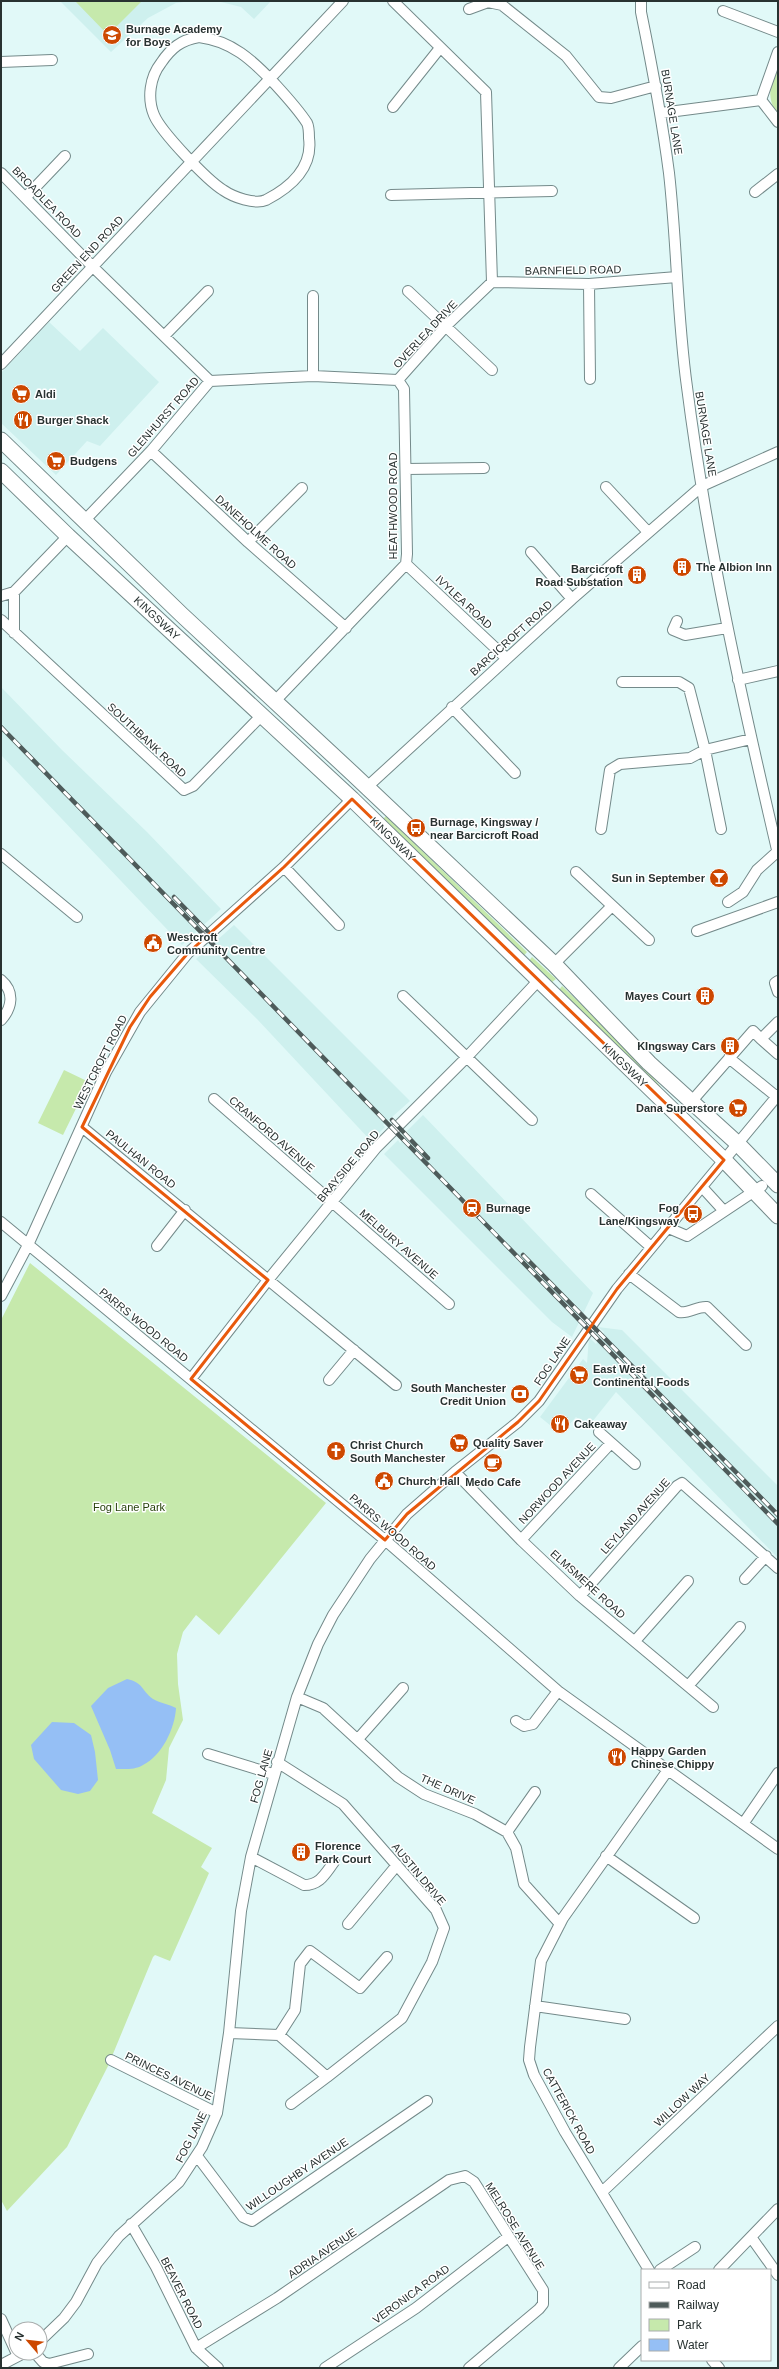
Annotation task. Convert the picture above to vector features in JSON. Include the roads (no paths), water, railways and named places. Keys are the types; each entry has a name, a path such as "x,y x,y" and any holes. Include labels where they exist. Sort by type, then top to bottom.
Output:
{"highway":[{"name":"KINGSWAY","path":"1,440 182,615 554,964 649,1063 737,1143 778,1185"},
{"name":"KINGSWAY","path":"1,471 68,536 352,799 724,1160 758,1189 778,1216"},
{"path":"649,1063 664,1088 721,1142 725,1150 724,1160"},
{"path":"737,1143 736,1157 758,1189 778,1202"}],"street":[{"name":"GREEN END ROAD","path":"1,364 343,1"},
{"path":"392,1 486,92 491,192 492,282"},
{"name":"BURNAGE LANE","path":"635,1 641,12"},
{"name":"BURNAGE LANE","path":"640,1 661,113 669,175 686,386 702,486 727,628 778,853"},
{"path":"469,9 488,2 502,5 566,56 591,90 599,97 611,98 656,86"},
{"path":"723,11 778,32"},
{"path":"199,36 216,39 234,46 249,58 269,78 308,124 310,148 303,171 283,191 261,202 242,198 222,190 192,161 161,129 153,114 149,95 158,66 168,52 184,40 199,36"},
{"path":"393,107 440,48"},
{"path":"761,100 778,52"},
{"path":"1,62 52,60"},
{"path":"661,113 761,100"},
{"path":"761,100 778,122"},
{"path":"26,197 65,156"},
{"name":"BROADLEA ROAD","path":"1,172 92,266"},
{"path":"755,192 778,174"},
{"path":"391,195 552,191"},
{"path":"92,266 210,381"},
{"name":"BARNFIELD ROAD","path":"492,282 589,284 677,277"},
{"name":"OVERLEA DRIVE","path":"210,381 313,376 398,380 446,326 492,282"},
{"path":"589,284 590,379"},
{"path":"164,336 208,291"},
{"path":"408,291 492,370"},
{"path":"313,296 313,376"},
{"name":"HEATHWOOD ROAD","path":"275,701 406,564 404,389 398,380"},
{"name":"GLENHURST ROAD","path":"85,520 151,452 210,381"},
{"name":"DANEHOLME ROAD","path":"151,452 248,542 346,628"},
{"name":"BARCICROFT ROAD","path":"367,787 452,707 572,598 702,486 778,452"},
{"path":"406,469 484,468"},
{"path":"606,487 648,532"},
{"path":"248,542 302,488"},
{"path":"1,596 14,592 68,536"},
{"path":"531,552 572,598"},
{"name":"IVYLEA ROAD","path":"406,564 506,658"},
{"path":"14,592 14,633"},
{"name":"SOUTHBANK ROAD","path":"1,620 184,790 193,786 262,715"},
{"path":"676,621 673,630 685,635 727,628"},
{"path":"738,680 778,671"},
{"path":"622,682 679,682 689,688 705,750 721,829"},
{"path":"452,707 515,773"},
{"path":"601,829 610,770 620,764 690,758 705,750 751,739"},
{"name":"WESTCROFT ROAD","path":"1,1296 28,1245 126,1034 150,997 188,953 284,867 352,799"},
{"path":"728,902 743,892 758,870 778,853"},
{"path":"1,854 77,917"},
{"path":"284,867 339,925"},
{"path":"576,872 649,940"},
{"path":"697,931 778,902"},
{"path":"554,964 612,906"},
{"path":"1,980 7,985 11,999 8,1012 1,1020"},
{"name":"BRAYSIDE ROAD","path":"191,1379 268,1280 376,1148 466,1058 538,980"},
{"path":"778,981 775,983 778,992"},
{"path":"403,996 532,1120"},
{"path":"761,1039 778,1022"},
{"path":"691,1102 753,1031 778,1054"},
{"path":"729,1058 777,1096"},
{"name":"FOG LANE","path":"48,2333 64,2318 76,2302 97,2263 131,2224 179,2182 197,2156 217,2113 229,2033 241,1911 251,1856 273,1774 297,1697 318,1644 333,1616 385,1540 407,1514 455,1472 518,1422 539,1401 604,1306 666,1227 702,1187 777,1096"},
{"name":"CRANFORD AVENUE","path":"214,1100 333,1202"},
{"name":"PAULHAN ROAD","path":"82,1127 185,1210 396,1385"},
{"path":"702,1187 723,1210"},
{"path":"666,1227 687,1236 723,1210 758,1189"},
{"path":"591,1194 651,1247"},
{"name":"MELBURY AVENUE","path":"333,1202 449,1304"},
{"path":"157,1246 185,1210"},
{"name":"PARRS WOOD ROAD","path":"1,1222 385,1540 558,1691 778,1849"},
{"path":"629,1274 679,1312 686,1313 699,1307 708,1307 746,1345"},
{"path":"329,1380 354,1350"},
{"name":"NORWOOD AVENUE","path":"599,1432 635,1464"},
{"name":"NORWOOD AVENUE","path":"521,1540 611,1443"},
{"name":"ELMSMERE ROAD","path":"455,1472 521,1540 580,1596 713,1707"},
{"name":"LEYLAND AVENUE","path":"580,1596 677,1486 682,1483 778,1568"},
{"path":"745,1579 766,1556"},
{"path":"635,1641 688,1580"},
{"path":"688,1686 740,1627"},
{"path":"358,1739 404,1688"},
{"path":"516,1721 524,1726 533,1724 558,1691"},
{"name":"THE DRIVE","path":"297,1697 323,1708 398,1777 424,1794 475,1814 507,1832"},
{"path":"208,1754 273,1774"},
{"name":"AUSTIN DRIVE","path":"277,1762 343,1804 436,1910 444,1928 440,1945 402,2018 291,2104"},
{"name":"CATTERICK ROAD","path":"648,2269 532,2070 530,2047 541,1961 560,1924 606,1856 668,1770"},
{"path":"743,1824 778,1773"},
{"path":"535,1792 507,1832 516,1848 524,1884 560,1924"},
{"path":"251,1856 304,1886 320,1881 334,1862"},
{"path":"606,1856 694,1918"},
{"path":"348,1924 397,1865"},
{"path":"279,2034 295,2010 300,1964 310,1951 360,1988 387,1957"},
{"path":"535,2006 625,2019"},
{"name":"WILLOW WAY","path":"602,2192 778,2026"},
{"path":"229,2033 279,2034 327,2076"},
{"name":"PRINCES AVENUE","path":"111,2060 217,2113"},
{"name":"WILLOUGHBY AVENUE","path":"197,2156 243,2216 252,2221 427,2101"},
{"name":"MELROSE AVENUE","path":"460,2176 469,2177 474,2182 542,2290 544,2296 540,2309 469,2368"},
{"name":"ADRIA AVENUE","path":"196,2348 277,2298 449,2180 460,2176"},
{"path":"720,2269 778,2209"},
{"name":"BEAVER ROAD","path":"131,2224 156,2267 196,2348 218,2368"},
{"name":"VERONICA ROAD","path":"325,2368 416,2308 508,2237"},
{"path":"751,2237 778,2275"},
{"path":"662,2269 695,2247"},
{"path":"1,2319 8,2333"},
{"path":"619,2368 641,2347"},
{"path":"42,2361 49,2364 88,2354"}],"water":[{"path":"127,1679 139,1684 153,1699 158,1702 176,1708 170,1732 162,1748 156,1755 150,1761 137,1768 116,1769 110,1750 91,1706 108,1688"},
{"path":"52,1722 74,1723 91,1735 95,1752 98,1780 90,1791 78,1794 61,1790 34,1759 31,1745"}],"railway":[{"path":"1,727 778,1524"},
{"path":"174,897 213,937"},
{"path":"392,1120 428,1158"},
{"path":"523,1255 778,1515"}],"place":[{"name":"Burnage Academy for Boys","path":"112,35"},
{"name":"Aldi","path":"21,394"},
{"name":"Burger Shack","path":"23,420"},
{"name":"Budgens","path":"56,461"},
{"name":"The Albion Inn","path":"682,567"},
{"name":"Barcicroft Road Substation","path":"637,575"},
{"name":"Burnage, Kingsway / near Barcicroft Road","path":"416,828"},
{"name":"Sun in September","path":"719,878"},
{"name":"Westcroft Community Centre","path":"153,943"},
{"name":"Mayes Court","path":"705,996"},
{"name":"KIngsway Cars","path":"730,1046"},
{"name":"Dana Superstore","path":"738,1108"},
{"name":"Burnage","path":"472,1208"},
{"name":"Fog Lane/Kingsway","path":"693,1214"},
{"name":"East West Continental Foods","path":"579,1375"},
{"name":"South Manchester Credit Union","path":"520,1394"},
{"name":"Cakeaway","path":"560,1424"},
{"name":"Quality Saver","path":"459,1443"},
{"name":"Christ Church South Manchester","path":"336,1451"},
{"name":"Medo Cafe","path":"493,1463"},
{"name":"Church Hall","path":"384,1481"},
{"name":"Happy Garden Chinese Chippy","path":"617,1757"},
{"name":"Florence Park Court","path":"301,1852"}],"park label":[{"name":"Fog Lane Park","path":"129,1507"}]}
